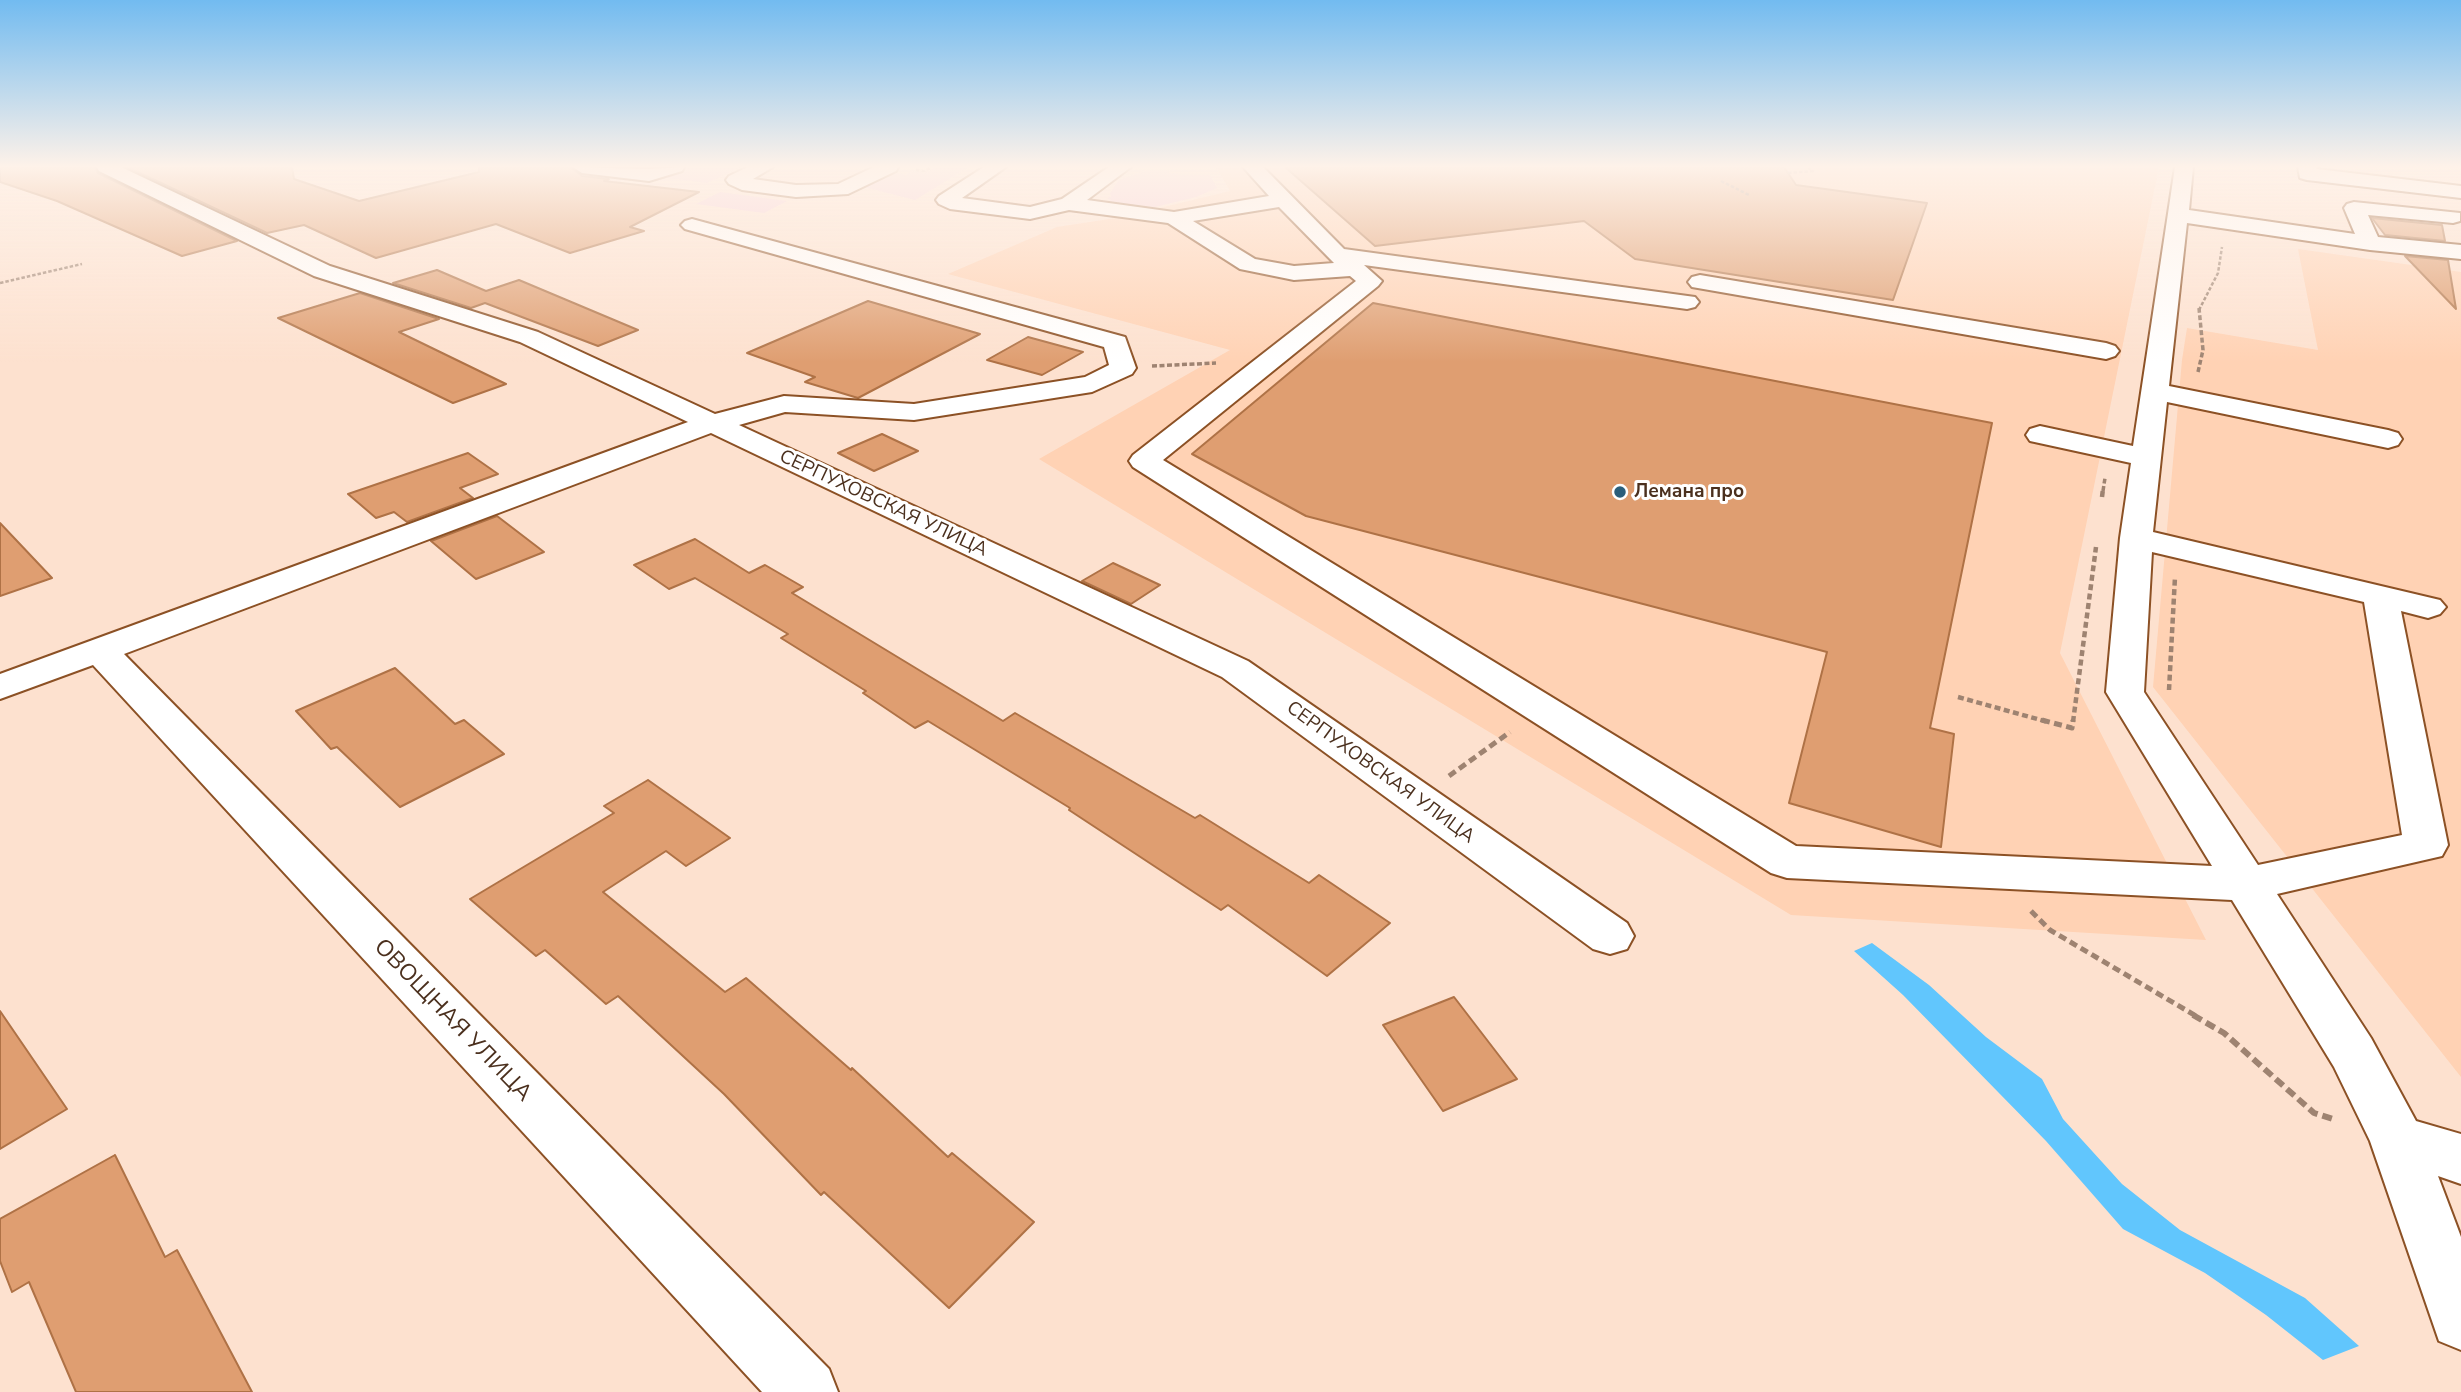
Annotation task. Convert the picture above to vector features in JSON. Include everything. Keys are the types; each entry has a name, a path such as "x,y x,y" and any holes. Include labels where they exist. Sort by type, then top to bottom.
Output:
{"street":[{"name":"СЕРПУХОВСКАЯ УЛИЦА","path":"241,232 322,271 529,337 1236,669 1610,936"},
{"path":"0,687 713,424 784,404 914,412 1092,384 1123,368 1116,342 717,232"},
{"path":"1196,232 1248,264 1294,273 1345,262 1693,292 2106,351"},
{"path":"1315,232 1345,262 1370,281 1144,461 1787,862 2247,884 2426,845 2380,595"},
{"path":"2177,232 2174,395 2128,453 2117,536 2125,692 2353,1053 2397,1139 2461,1320"},
{"path":"2295,232 2461,252"},
{"path":"2365,232 2370,243"},
{"path":"2174,395 2388,439"},
{"path":"2040,435 2128,453"},
{"path":"2117,536 2428,607"},
{"name":"ОВОЩНАЯ УЛИЦА","path":"99,650 806,1392"},
{"path":"2397,1139 2461,1159"}],"path":[{"path":"2174,395 2203,350 2199,307 2218,274 2225,232"},
{"path":"0,283 82,264"},
{"path":"1123,368 1230,362 1261,369"},
{"path":"2101,506 2128,453"},
{"path":"1958,697 2072,728 2117,536"},
{"path":"1418,800 1541,709"},
{"path":"1990,872 2050,930 2224,1033 2314,1113 2397,1139"}],"shaded area":[{"path":"1045,232 2146,232 2060,653 2206,940 1791,915 1039,459 1230,350 948,274"},
{"path":"2298,249 2461,272 2461,1077 2153,687 2187,328 2318,350"}],"water":[{"path":"1872,943 1929,985 1986,1037 2042,1079 2063,1119 2122,1184 2180,1230 2305,1298 2359,1346 2323,1360 2266,1315 2205,1273 2123,1229 2046,1141 1903,995 1854,951"}],"building":[{"path":"127,232 219,232 237,241 182,256"},
{"path":"319,232 468,232 376,258"},
{"path":"516,232 641,232 570,253"},
{"path":"1359,232 1492,232 1375,246"},
{"path":"1599,232 1917,232 1893,300 1635,259"},
{"path":"2383,232 2443,232 2445,241 2385,235"},
{"path":"2405,256 2448,260 2456,309"},
{"path":"437,270 486,291 519,280 638,330 598,346 485,303 471,308 393,283"},
{"path":"360,293 439,319 399,332 506,384 453,403 278,318"},
{"path":"868,301 980,334 858,398 805,382 815,377 747,353"},
{"name":"Лемана про","path":"1373,303 1992,423 1930,728 1954,734 1941,847 1789,803 1827,652 1306,516 1192,454"},
{"path":"1028,337 1083,352 1042,375 987,360"},
{"path":"882,434 918,451 874,471 838,453"},
{"path":"468,453 498,474 460,488 473,498 407,522 394,512 376,518 348,494"},
{"path":"497,516 544,552 476,579 431,541"},
{"path":"0,523 52,578 0,596"},
{"path":"695,539 749,573 765,565 803,587 792,593 1003,721 1015,713 1195,818 1200,815 1309,883 1319,875 1390,923 1327,976 1228,905 1221,910 1069,810 1070,808 928,721 915,728 863,693 866,691 781,638 788,634 695,578 669,589 634,565"},
{"path":"1113,563 1160,585 1131,604 1082,581"},
{"path":"395,668 455,724 464,720 504,754 400,807 337,747 331,749 296,711"},
{"path":"648,780 730,838 686,866 666,851 603,892 725,992 746,978 851,1070 852,1068 948,1157 952,1153 1034,1222 949,1308 824,1192 821,1195 724,1094 618,996 606,1004 545,950 536,956 470,899 614,813 604,806"},
{"path":"1454,997 1517,1079 1443,1111 1383,1025"},
{"path":"0,1011 67,1109 0,1149"},
{"path":"115,1155 165,1257 177,1250 252,1392 76,1392 29,1282 12,1292 0,1261 0,1219"}],"place":[{"name":"Лемана про","path":"1620,492"}]}
